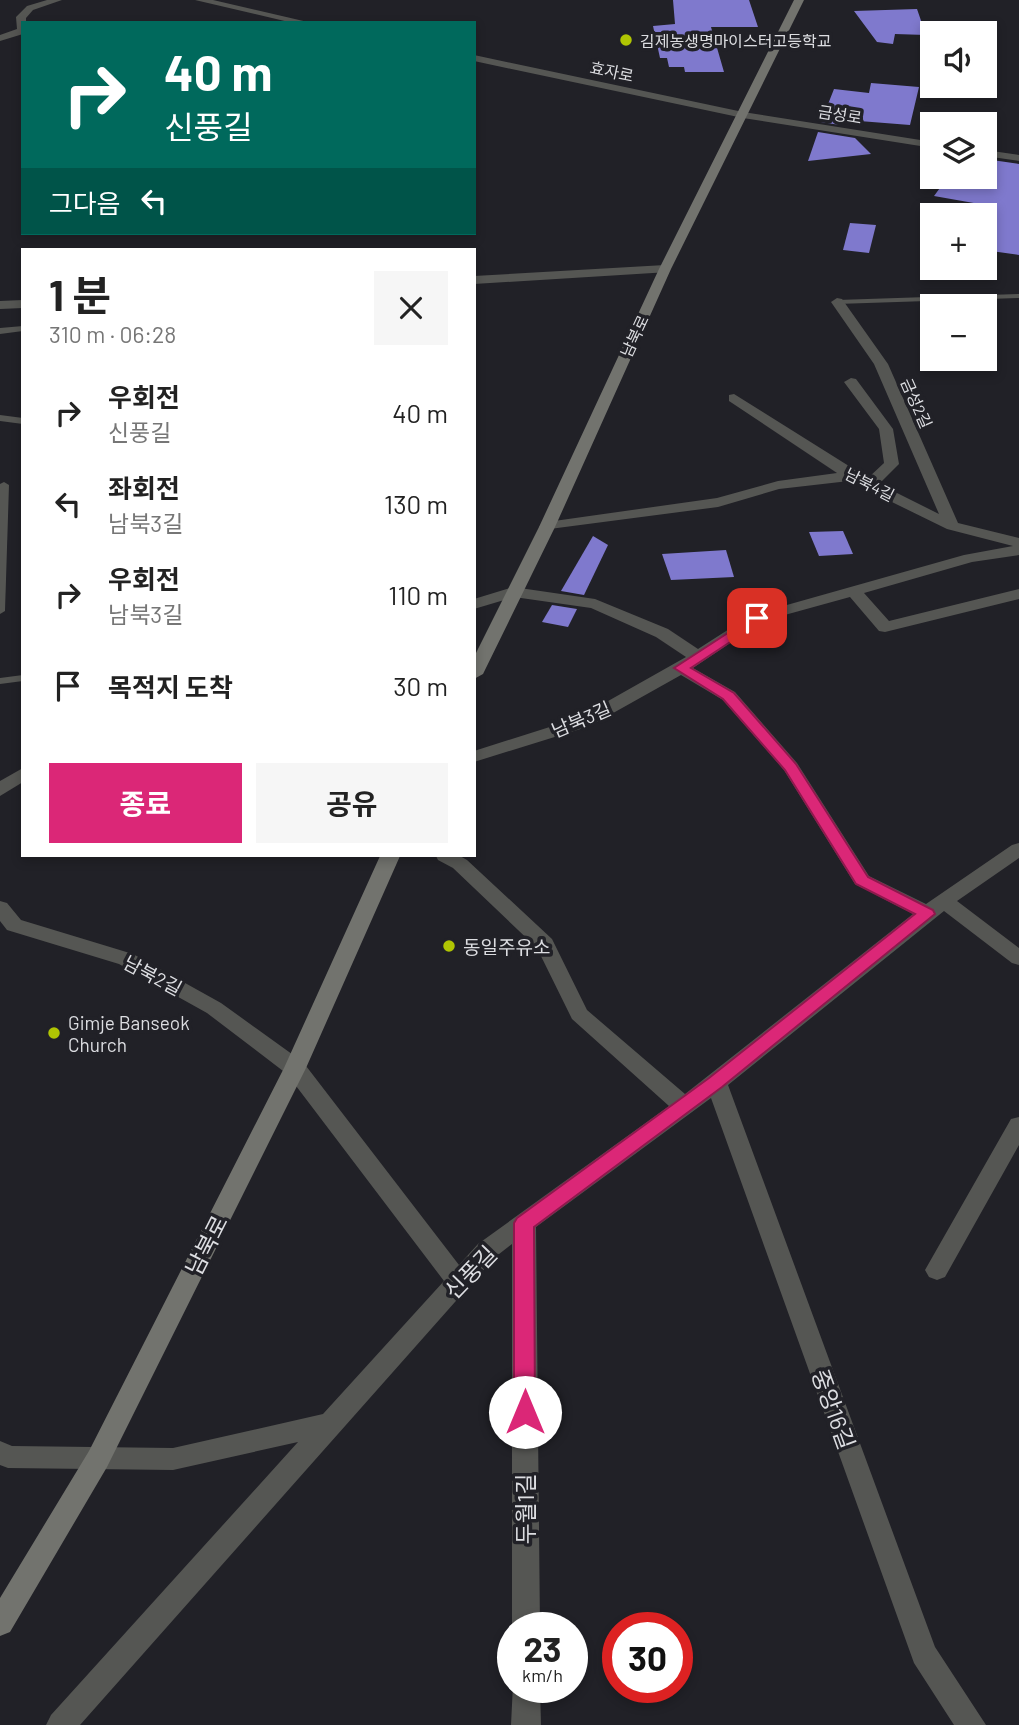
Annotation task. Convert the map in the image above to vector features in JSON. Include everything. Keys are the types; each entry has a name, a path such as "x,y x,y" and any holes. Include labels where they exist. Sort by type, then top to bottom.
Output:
{"main road":[{"name":"남북로","path":"476,670 547,527 665,269 799,0"},
{"name":"남북로","path":"0,1623 98,1459 295,1068 390,857"}],"street":[{"path":"21,21 21,17 30,9 57,0"},
{"path":"200,0 298,21"},
{"path":"0,38 21,31"},
{"name":"효자로","path":"476,58 743,115"},
{"name":"금성로","path":"743,115 920,143"},
{"path":"997,155 1019,158"},
{"path":"476,280 665,269"},
{"name":"금성2길","path":"837,302 881,364 953,526"},
{"path":"0,305 21,304"},
{"path":"851,382 886,429 892,464 869,485"},
{"name":"남북4길","path":"734,398 851,476 953,526 1019,543"},
{"path":"547,527 718,502 778,485 851,476"},
{"name":"남북3길","path":"476,756 584,722 681,668 757,618 970,558 1019,550"},
{"path":"854,591 885,626 1019,594"},
{"path":"476,603 513,592 595,604 662,633 698,657"},
{"path":"681,668 729,696 791,767 862,880 936,908 1019,958"},
{"path":"0,790 21,775"},
{"name":"신풍길","path":"61,1725 486,1251 716,1083 936,908 1019,849"},
{"path":"447,857 460,864 545,944 579,1014 684,1106"},
{"name":"남북2길","path":"0,908 14,925 126,959 214,1008 295,1068 459,1282"},
{"name":"중앙16길","path":"716,1083 924,1654 971,1725"},
{"path":"937,1270 1019,1125"},
{"name":"두월1길","path":"524,1223 526,1612"},
{"path":"0,1452 8,1457 173,1459 330,1424"},
{"path":"526,1703 526,1725"}],"lane":[{"path":"837,302 1019,296"},
{"path":"0,331 21,328"},
{"path":"0,418 21,421"},
{"path":"0,611 4,485"},
{"path":"0,681 21,678"}],"building":[{"path":"673,0 749,0 758,27 711,27 724,72 685,72 684,67 669,67 667,58 660,58 653,26 675,24"},
{"path":"917,9 921,21 920,35 895,34 893,44 877,42 854,11"},
{"path":"871,83 919,87 910,125 834,119 840,125 821,122 834,89 869,93"},
{"path":"818,132 855,138 871,154 808,161"},
{"path":"997,161 1019,164 1019,255 997,252 997,203 974,203 934,196 939,189 997,189"},
{"path":"850,223 876,225 869,253 843,250"},
{"path":"843,531 853,554 819,556 809,532"},
{"path":"593,536 608,545 584,595 561,591"},
{"path":"726,550 734,577 671,580 662,554"},
{"path":"552,605 577,609 568,627 542,622"}],"place":[{"name":"김제농생명마이스터고등학교","path":"626,40"},
{"name":"동일주유소","path":"449,946"},
{"name":"Gimje Banseok Church","path":"54,1033"}],"route":[{"path":"525,1412 524,1223 716,1083 927,914 862,880 791,767 729,696 681,668 757,618"}]}
